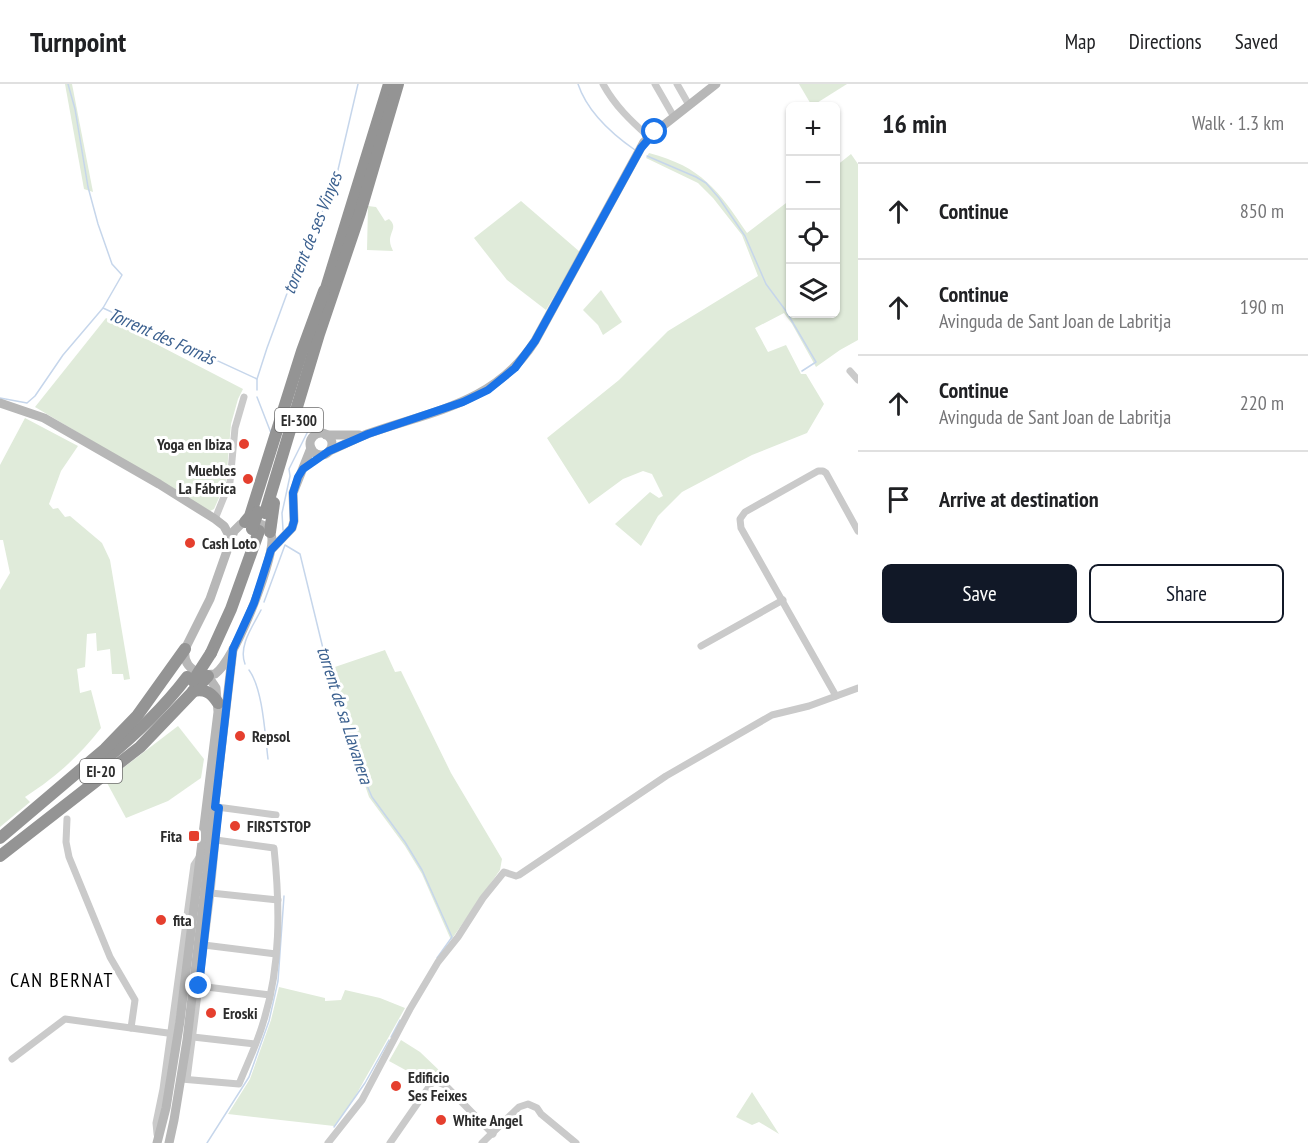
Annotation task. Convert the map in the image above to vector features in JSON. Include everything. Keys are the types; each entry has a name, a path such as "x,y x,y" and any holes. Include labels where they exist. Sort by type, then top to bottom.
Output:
{"highway":[{"name":"EI-300","path":"389,84 328,282 315,310 250,516 256,528 272,512 309,387 328,309 360,213 398,84"},
{"name":"EI-20","path":"262,513 328,282"},
{"name":"EI-20","path":"0,854 139,739 191,683 208,651 262,513 328,309"},
{"path":"0,838 105,748 137,716 185,649"},
{"path":"208,676 191,683 200,690 210,693 218,703"},
{"name":"EI-20","path":"0,843 134,736 191,683"}],"main road":[{"path":"303,469 326,453 368,434 463,402 488,390 515,368 535,341 649,137 716,84"},
{"path":"0,403 44,418 215,519 224,526 231,538"},
{"path":"271,550 285,536 294,521 292,500 295,484 303,469 314,436 368,434"},
{"path":"326,435 332,441 326,453"},
{"path":"311,448 317,454 326,453"},
{"path":"215,519 285,536"},
{"name":"EI-300","path":"185,649 210,599 231,538 256,528 271,550 254,603 233,649 220,670 208,676"},
{"path":"157,1141 166,1108 174,1034 201,854 218,703 216,688 208,676 195,671 186,663 185,649"},
{"name":"EI-300","path":"169,1143 184,1079 190,1038 233,649"}],"street":[{"path":"603,84 623,114 649,137"},
{"path":"654,84 674,117"},
{"path":"677,84 689,105"},
{"path":"850,371 858,380"},
{"path":"215,519 230,482 235,428 244,397"},
{"path":"836,696 741,528 742,515 818,471 823,471 858,531"},
{"path":"701,646 783,600"},
{"path":"328,1143 362,1100 438,962 504,872 519,875 666,776 772,715 809,706 858,688"},
{"path":"190,1038 211,893 217,807 276,815"},
{"path":"67,819 66,842 69,856 110,957 135,1000 131,1028"},
{"path":"184,1079 239,1084 263,1023 276,954 278,900 274,848 216,840"},
{"path":"211,893 278,900"},
{"path":"204,945 276,954"},
{"path":"199,986 270,995"},
{"path":"12,1059 65,1019 190,1038 255,1044"},
{"path":"390,1143 435,1081 445,1085 494,1134"},
{"path":"482,1143 494,1134 519,1107 528,1104 537,1108 576,1143"}],"green space":[{"path":"65,84 72,84 93,192 84,189"},
{"path":"799,84 847,84 818,102 810,102"},
{"path":"649,153 683,165 696,173 717,192 747,233 786,203 786,316 784,313 755,328 768,352 786,345 801,374 806,374 824,404 807,433 752,455 682,492 658,516 641,546 615,524 650,492 659,498 663,496 652,474 643,471 623,479 589,504 547,438 619,380 668,331 758,276 742,235 713,198 698,183 646,158"},
{"path":"851,154 858,164 858,340 816,367 788,318 840,318 840,163"},
{"path":"521,201 580,252 546,310 507,280 474,238"},
{"path":"368,206 376,207 385,221 389,219 392,222 390,241 393,251 367,250"},
{"path":"601,290 622,322 603,335 598,325 583,310"},
{"path":"106,318 243,389 231,424 226,482 214,509 210,511 35,407"},
{"path":"25,418 78,446 61,471 49,504 53,509 58,508 65,517 70,516 102,543 110,560 130,679 124,680 123,674 112,674 110,649 97,651 96,633 87,634 85,667 77,669 80,693 91,690 101,728 66,766 25,797 30,802 0,827 0,590 10,573 3,540 0,540 0,465"},
{"path":"385,650 395,672 401,671 451,773 502,859 500,870 451,940 422,874 405,846 369,797 326,670"},
{"path":"178,726 204,759 201,778 168,801 126,818 106,781"},
{"path":"279,987 325,998 325,1001 341,1000 345,990 380,998 405,1008 352,1102 334,1126 228,1114 250,1079 271,1020"},
{"path":"401,1040 420,1052 443,1074 428,1070 420,1078 389,1061"},
{"path":"752,1092 779,1134 759,1122 752,1125 736,1117"}],"waterway":[{"path":"68,84 75,109 88,187 98,224 112,264 122,275 103,308"},
{"name":"torrent de ses Vinyes","path":"257,390 257,379 267,348 300,258 334,187 358,84"},
{"path":"578,84 594,113 635,150"},
{"path":"647,156 696,177 706,183 719,198 745,236 766,284 786,311 816,362 802,371"},
{"name":"Torrent des Fornàs","path":"0,398 27,403 35,396 63,355 103,308 257,379"},
{"name":"torrent de sa Llavanera","path":"257,397 271,433"},
{"name":"torrent de sa Llavanera","path":"283,530 282,513 290,476 289,469 309,429"},
{"name":"torrent de sa Llavanera","path":"264,602 285,545 300,554 328,669 362,774 372,797 422,870 452,937 437,958"},
{"path":"245,664 243,657 245,643 261,610"},
{"path":"249,670 254,678 260,700 268,759"},
{"path":"207,1143 249,1077 269,1021 278,981 284,896"},
{"name":"torrent de sa Llavanera","path":"391,1037 400,1020"},
{"name":"torrent de sa Llavanera","path":"334,1127 365,1083 389,1040"}],"place":[{"name":"Yoga en Ibiza","path":"244,444"},
{"name":"Muebles La Fábrica","path":"248,479"},
{"name":"Cash Loto","path":"190,543"},
{"name":"Repsol","path":"240,736"},
{"name":"FIRSTSTOP","path":"235,826"},
{"name":"Fita","path":"194,836"},
{"name":"fita","path":"161,920"},
{"name":"Eroski","path":"211,1013"},
{"name":"Edificio Ses Feixes","path":"396,1086"},
{"name":"White Angel","path":"441,1120"}],"district":[{"name":"CAN BERNAT","path":"62,980"}],"route":[{"path":"199,986 211,893 219,808 215,807 233,649 254,603 271,550 292,528 294,521 292,500 298,477 303,469 329,451 368,434 463,402 488,390 515,368 535,341 644,142 655,132"}]}
